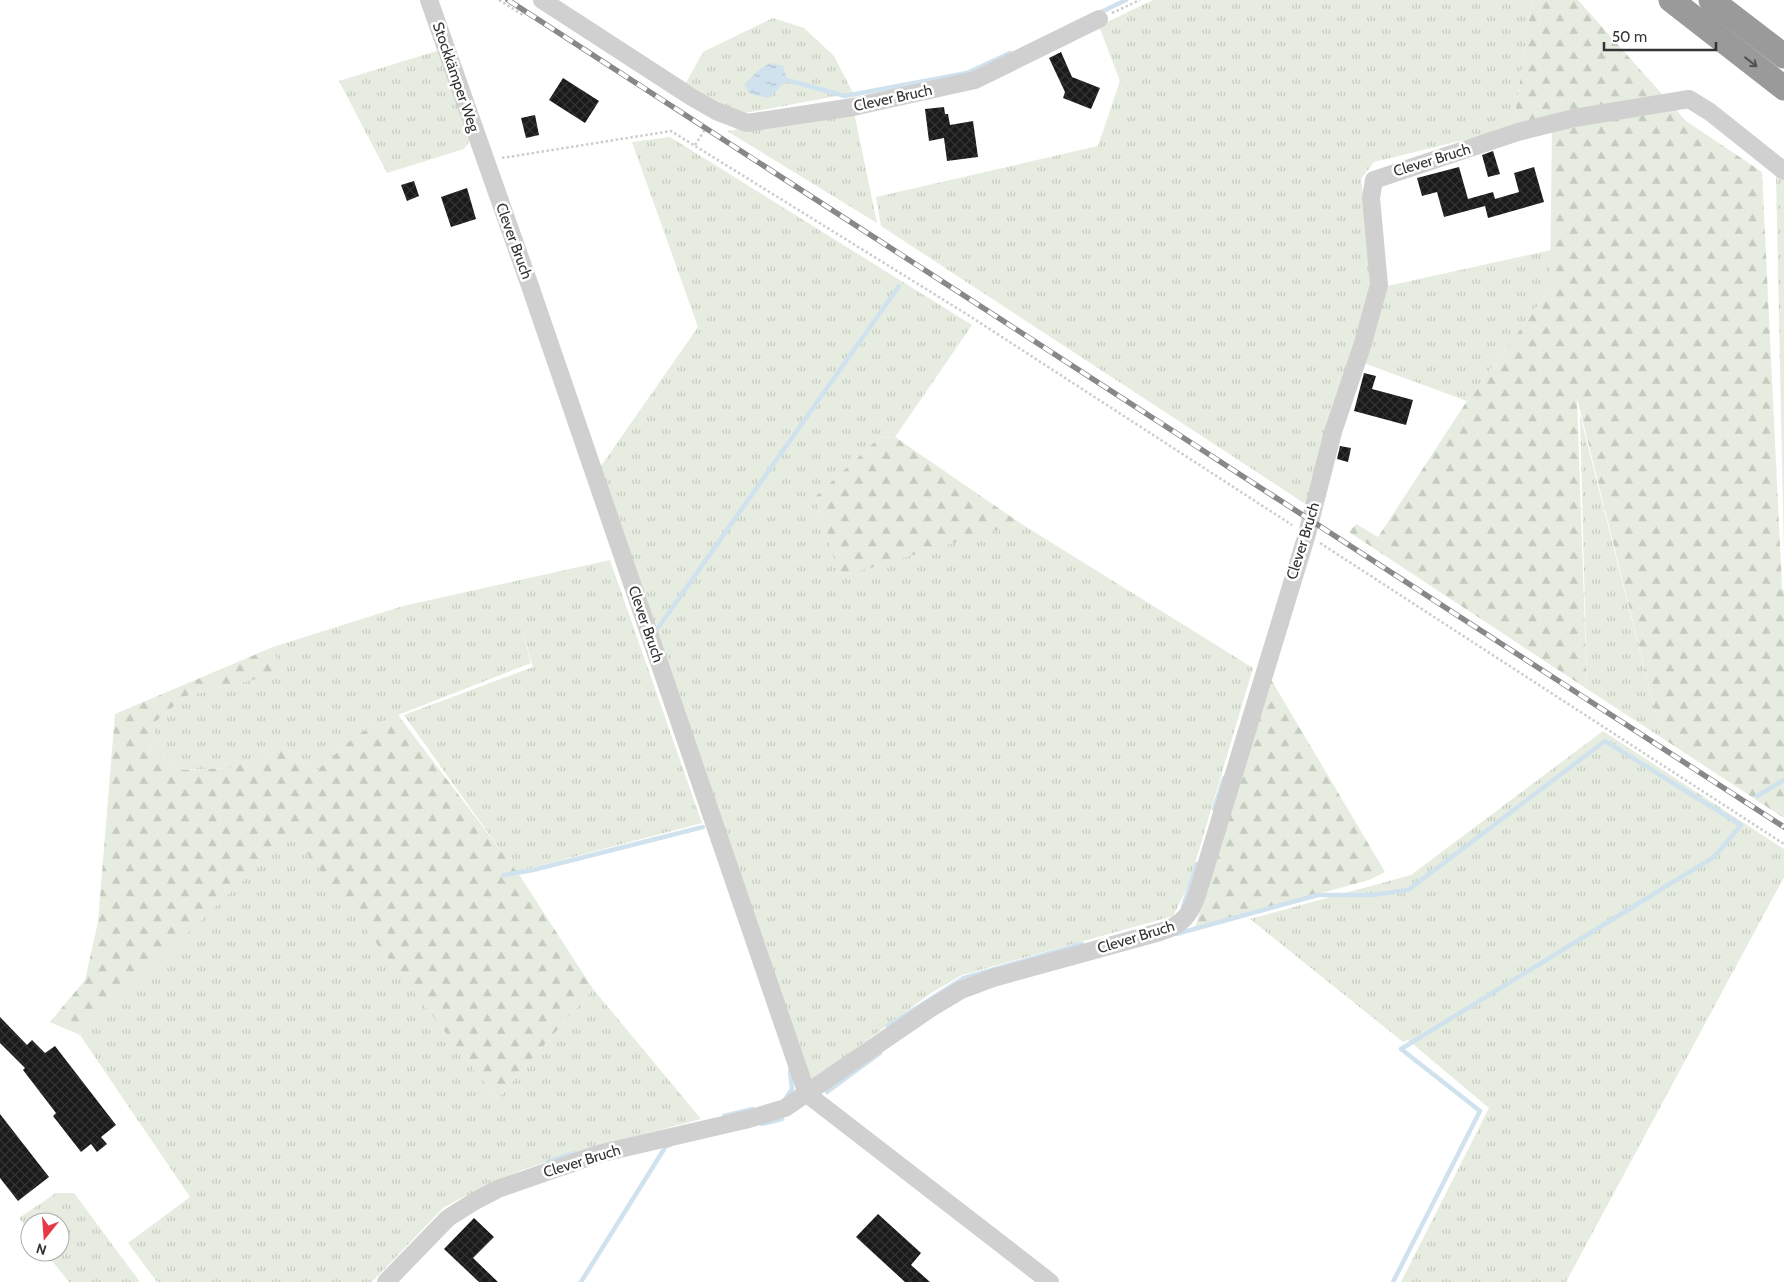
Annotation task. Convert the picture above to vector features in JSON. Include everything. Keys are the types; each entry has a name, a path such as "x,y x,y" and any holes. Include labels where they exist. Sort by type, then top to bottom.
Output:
{"highway":[{"path":"1670,0 1784,88"},
{"path":"1711,0 1784,56"}],"street":[{"name":"Stockkämper Weg","path":"429,0 484,158"},
{"name":"Clever Bruch","path":"542,0 690,96 716,111 747,123 854,107 975,80 1099,19"},
{"name":"Clever Bruch","path":"386,1282 448,1218 498,1189 598,1154 767,1114 785,1108 931,1008 961,990 993,978 1170,929 1185,920 1193,909 1307,534 1333,432 1363,343 1379,285 1371,198 1374,180 1518,132 1574,118 1689,99 1710,112 1784,171"},
{"name":"Clever Bruch","path":"484,158 807,1094"},
{"path":"807,1094 1050,1282"}],"path":[{"path":"499,0 523,16"},
{"path":"1099,19 1140,0"},
{"path":"695,145 716,111"},
{"path":"484,158 671,131 976,321 1784,844"}],"green space":[{"path":"1153,0 1532,0 1513,128 1374,162 1361,179 1375,285 1307,505 881,226 876,197 1098,146 1120,81 1099,26"},
{"path":"1532,0 1578,0 1686,121 1762,172 1782,588 1784,591 1784,818 1662,738 1577,398 1587,689 1349,532 1356,524 1378,537 1467,401 1550,289 1552,130 1513,128"},
{"path":"773,18 804,28 834,56 853,93 740,114 686,83 703,52"},
{"path":"440,50 472,138 464,149 387,173 339,81"},
{"path":"854,112 877,223 727,131"},
{"path":"670,137 972,325 895,437 879,438 815,497 840,576 1020,523 1253,668 1189,884 1173,916 962,975 931,993 811,1082 599,469 698,327 632,142"},
{"path":"1776,174 1784,179 1784,557"},
{"path":"1551,250 1550,289 1467,401 1361,362 1383,287"},
{"path":"1580,415 1662,738 1587,689"},
{"path":"895,437 1020,523 840,577 815,497 879,438"},
{"path":"610,560 702,823 516,872 404,715 533,667 522,629 531,663 398,715 358,734 315,772 287,748 229,768 179,770 151,749 156,721 186,696 280,673 273,647 403,606"},
{"path":"273,647 281,673 186,696 156,721 151,749 179,770 229,768 287,748 315,772 358,734 398,715 520,876 593,989 497,1099 292,834 80,1035 50,1022 85,980 98,922 115,714"},
{"path":"1269,676 1385,872 1369,880 1195,928"},
{"path":"1603,731 1784,849 1784,877 1566,1282 1401,1282 1489,1108 1408,1040 1403,1042 1250,919 1411,875"},
{"path":"292,833 497,1099 593,989 701,1119 574,1153 522,1170 459,1199 443,1208 372,1282 157,1282 128,1243 190,1197 80,1035"},
{"path":"56,1193 74,1193 140,1282 69,1282 53,1262 70,1262 70,1212 28,1212"}],"water":[{"path":"770,63 783,66 787,80 769,98 750,94 744,85 757,71"}],"building":[{"path":"1061,52 1072,77 1100,88 1091,109 1063,98 1065,92 1049,58"},
{"path":"563,78 599,101 585,123 549,100"},
{"path":"944,107 945,114 948,114 950,125 973,121 978,157 947,161 944,138 929,141 925,109"},
{"path":"535,115 539,135 526,138 521,118"},
{"path":"1493,151 1500,174 1488,177 1482,155"},
{"path":"1459,167 1468,199 1493,192 1495,199 1519,192 1514,173 1534,167 1544,202 1488,218 1485,206 1444,217 1437,192 1422,196 1417,178"},
{"path":"414,181 419,196 407,201 401,185"},
{"path":"467,188 476,219 451,227 441,197"},
{"path":"1364,373 1376,376 1372,389 1413,400 1406,425 1354,411"},
{"path":"1340,446 1351,448 1348,462 1337,459"},
{"path":"0,1017 27,1045 32,1040 45,1053 55,1046 116,1125 101,1137 107,1144 97,1152 91,1144 81,1152 53,1116 56,1113 23,1070 25,1068 0,1043"},
{"path":"0,1114 49,1177 18,1201 0,1178"},
{"path":"878,1214 921,1253 911,1265 930,1282 905,1282 856,1237"},
{"path":"474,1218 494,1237 473,1258 498,1282 479,1282 444,1249"}],"waterway":[{"path":"1099,13 1126,0"},
{"path":"787,80 845,96 967,73 1010,53"},
{"path":"658,628 899,286"},
{"path":"1176,934 1318,895 1373,895 1408,890 1605,741 1741,825 1714,857 1401,1049 1480,1111 1393,1282"},
{"path":"1214,809 1224,778"},
{"path":"1757,796 1784,780"},
{"path":"504,875 533,870 703,827"},
{"path":"1183,907 1197,864"},
{"path":"888,1026 964,978 1082,944"},
{"path":"827,1092 880,1053"},
{"path":"786,1098 792,1089 790,1070"},
{"path":"724,1116 753,1109"},
{"path":"762,1124 782,1119"},
{"path":"581,1282 666,1146 670,1145"},
{"path":"548,1162 574,1153"}],"railway":[{"path":"508,0 1784,827"}]}
